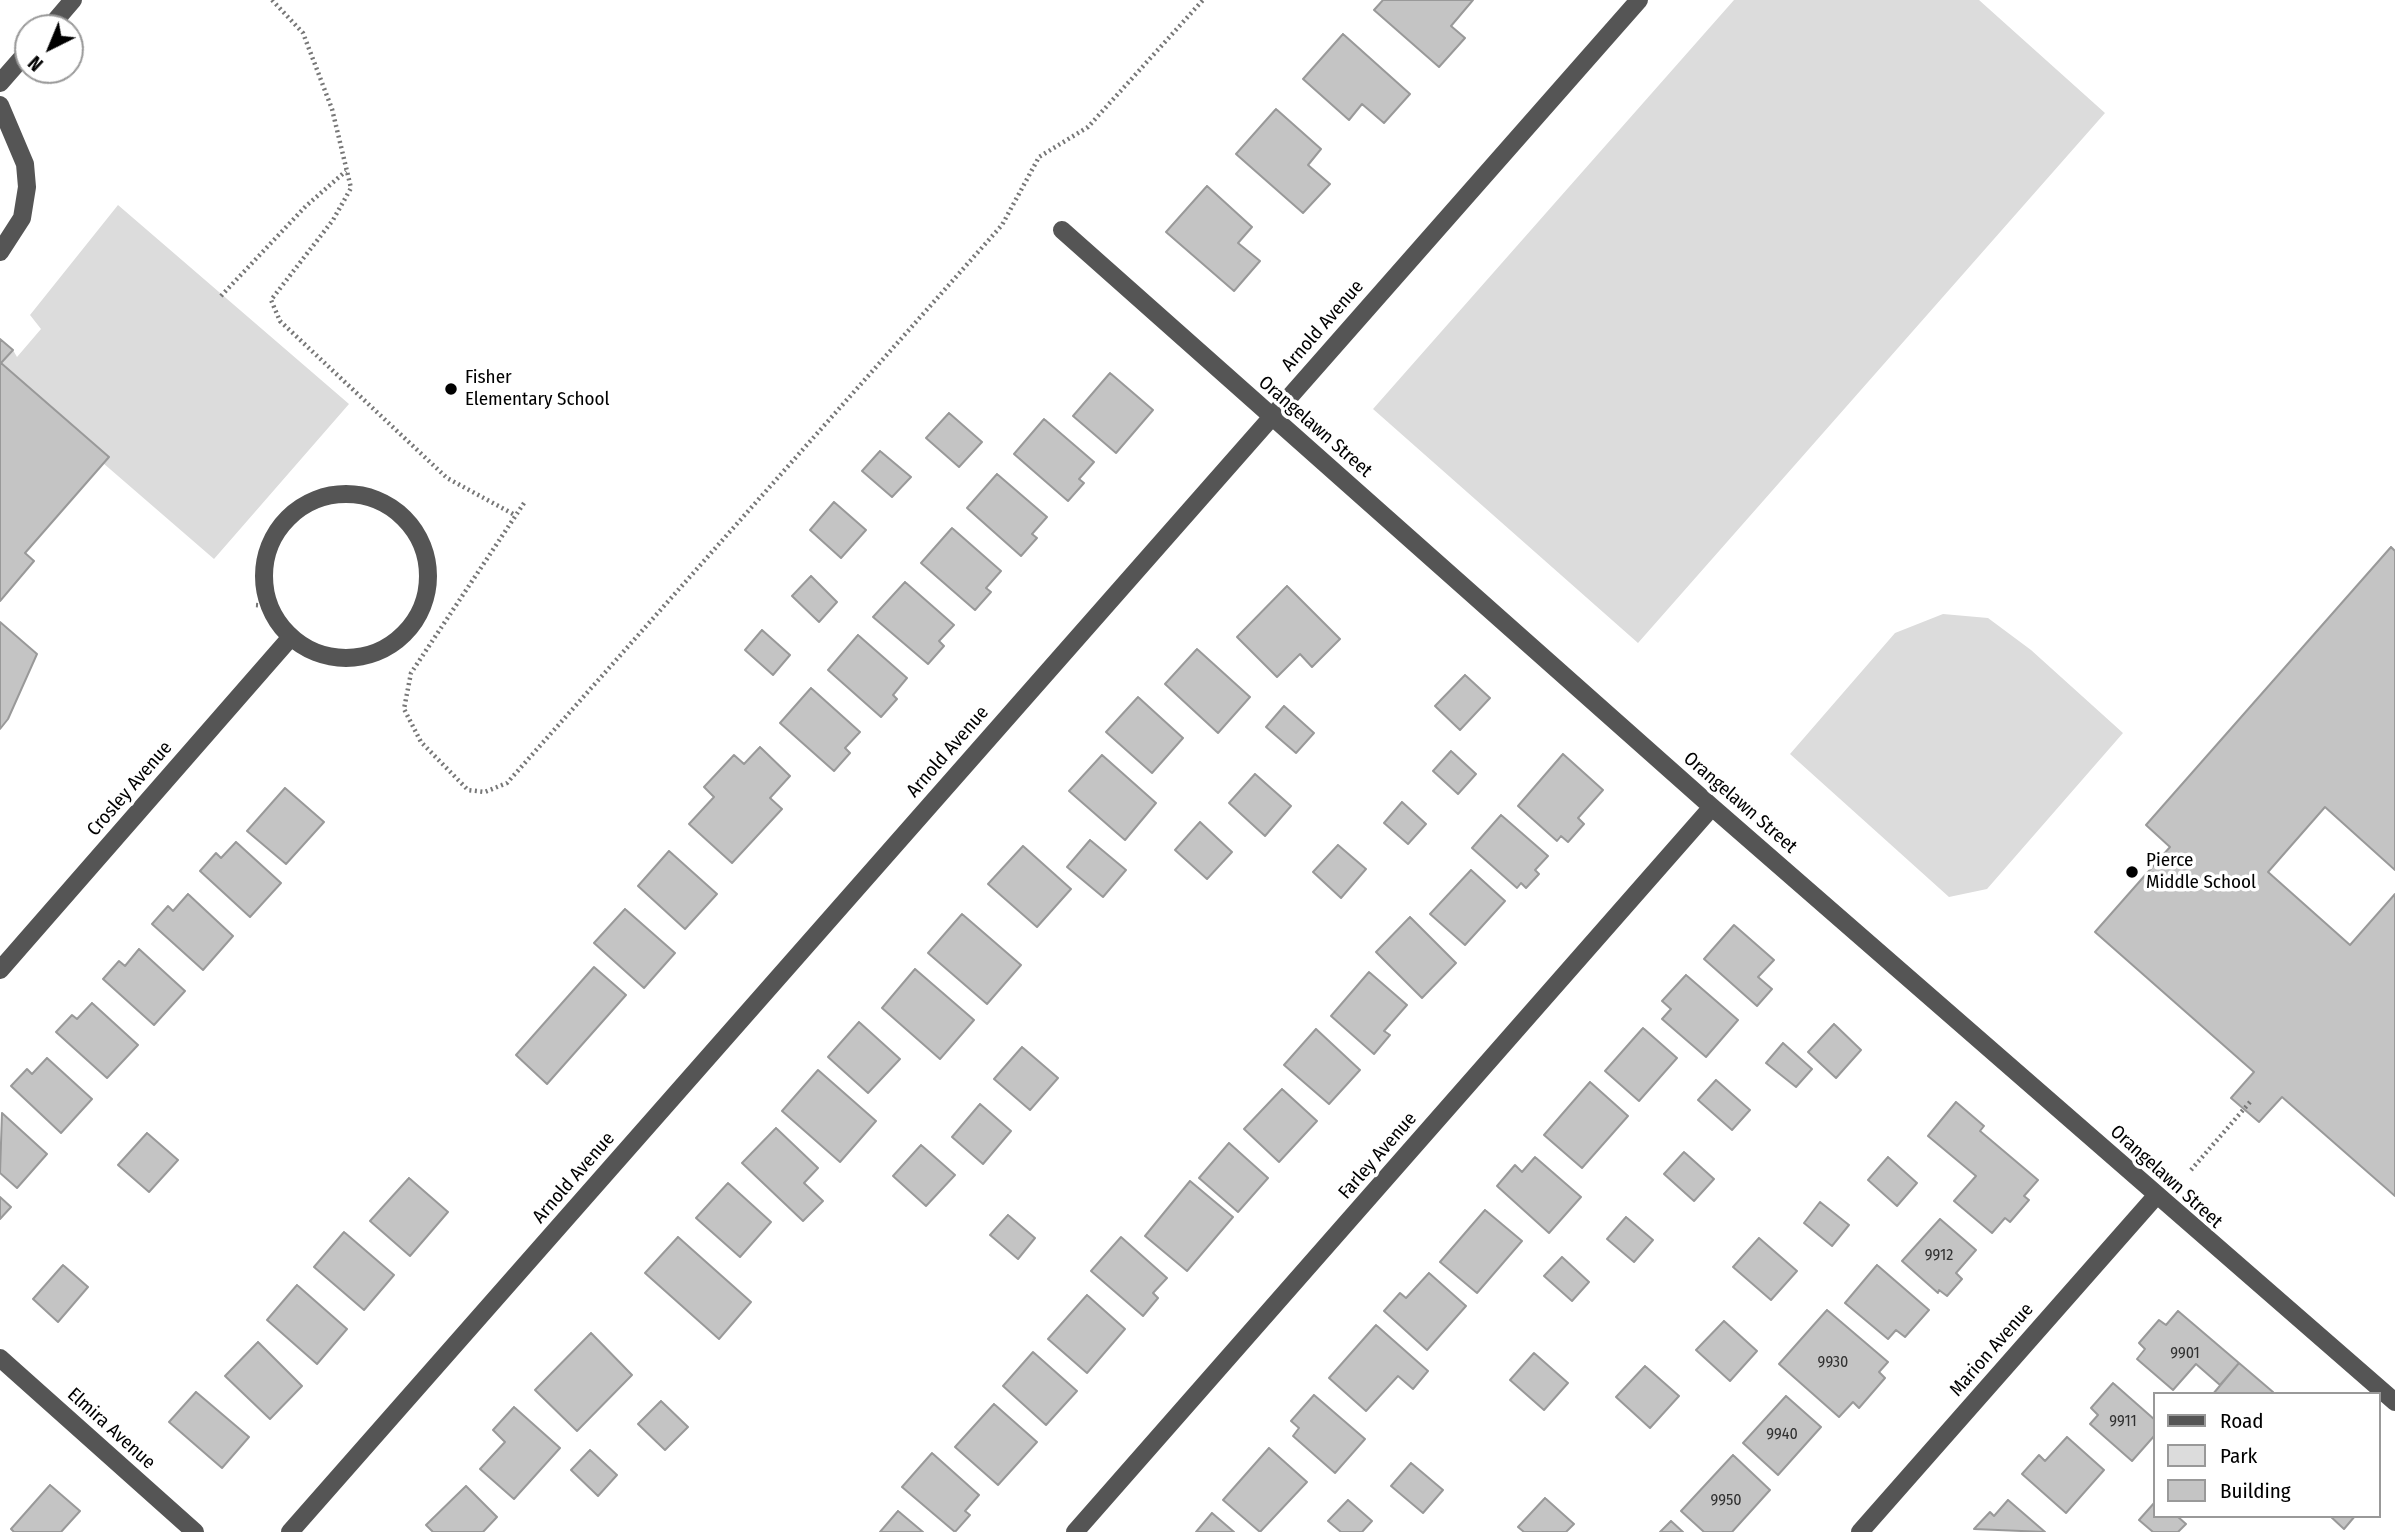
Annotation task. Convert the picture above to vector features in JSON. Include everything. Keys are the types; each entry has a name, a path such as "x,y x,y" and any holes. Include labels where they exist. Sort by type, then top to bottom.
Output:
{"street":[{"path":"61,14 73,0"},
{"name":"Arnold Avenue","path":"290,1532 1639,0"},
{"path":"0,83 14,67"},
{"path":"0,105 25,164 27,187 22,218 0,252"},
{"name":"Orangelawn Street","path":"1062,230 1712,807 2395,1402"},
{"path":"355,494 382,502 404,518 421,541 428,568 426,596 414,622 395,642 370,655 342,658 315,652 291,637 262,605 267,551 280,526 309,503 327,496 355,494"},
{"name":"Crosley Avenue","path":"0,970 291,637"},
{"name":"Farley Avenue","path":"1075,1532 1712,807"},
{"name":"Marion Avenue","path":"1860,1532 2156,1196"},
{"name":"Elmira Avenue","path":"0,1358 195,1532"}],"path":[{"path":"272,0 303,33 332,109 351,188 334,220 271,300 280,321 447,478 515,515"},
{"path":"524,503 411,673 404,709 421,742 468,790 485,792 507,783 1002,225 1039,157 1088,127 1203,0"},
{"path":"221,296 306,206 346,171"},
{"path":"2191,1170 2250,1102"}],"green space":[{"path":"1734,0 1979,0 2105,113 1638,643 1373,409"},
{"path":"118,205 349,404 214,559 103,463 107,459 1,363 13,350 17,357 41,329 30,315"},
{"path":"1943,614 1988,618 2031,650 2123,733 1987,889 1949,897 1790,754 1895,633"}],"building":[{"path":"1383,0 1473,0 1451,26 1465,38 1439,67 1374,10"},
{"path":"1343,34 1410,94 1384,123 1362,104 1349,120 1303,79"},
{"path":"1276,109 1321,149 1308,165 1330,184 1303,213 1236,154"},
{"path":"1207,186 1252,227 1238,243 1260,261 1234,291 1166,232"},
{"path":"0,339 13,350 1,363 109,457 25,553 34,561 0,601"},
{"path":"1110,373 1153,410 1116,453 1073,416"},
{"path":"949,413 982,442 959,467 926,438"},
{"path":"1044,419 1094,462 1079,479 1084,483 1068,501 1014,454"},
{"path":"880,451 911,477 892,497 862,471"},
{"path":"997,474 1047,517 1032,534 1037,538 1021,556 967,508"},
{"path":"834,502 866,530 841,558 810,530"},
{"path":"952,528 1001,571 986,588 991,592 975,610 921,563"},
{"path":"2391,547 2395,551 2395,870 2325,807 2268,872 2350,945 2395,894 2395,1196 2282,1097 2259,1122 2231,1098 2254,1072 2095,932 2170,847 2146,825"},
{"path":"811,576 837,602 819,622 792,596"},
{"path":"905,582 954,625 939,641 944,646 928,664 873,617"},
{"path":"1287,586 1340,639 1312,667 1300,654 1277,677 1237,637"},
{"path":"0,622 37,654 8,719 0,729"},
{"path":"762,630 790,655 773,675 745,650"},
{"path":"858,635 907,678 893,695 897,699 881,717 828,670"},
{"path":"1197,649 1250,697 1218,733 1165,684"},
{"path":"1465,675 1490,698 1460,730 1435,706"},
{"path":"811,688 860,732 845,748 850,753 834,771 780,723"},
{"path":"1138,697 1183,738 1152,773 1106,732"},
{"path":"1284,706 1314,733 1296,753 1266,727"},
{"path":"760,747 790,776 770,798 782,809 732,863 689,824 714,797 704,787 734,755 744,764"},
{"path":"1451,751 1476,774 1458,794 1433,771"},
{"path":"1563,754 1603,790 1578,818 1584,824 1568,842 1561,836 1557,841 1518,806"},
{"path":"1102,755 1156,803 1125,840 1069,791"},
{"path":"1255,774 1291,806 1265,836 1229,803"},
{"path":"285,788 324,822 286,864 247,831"},
{"path":"1402,802 1426,824 1408,844 1384,823"},
{"path":"1501,815 1548,856 1535,870 1539,874 1526,888 1521,883 1517,888 1472,848"},
{"path":"1200,822 1232,852 1207,879 1175,850"},
{"path":"1090,840 1126,870 1103,897 1067,867"},
{"path":"236,842 281,883 250,917 200,871 216,853 221,858"},
{"path":"1338,845 1366,869 1341,898 1313,872"},
{"path":"1023,846 1071,889 1037,927 988,884"},
{"path":"669,851 717,894 685,929 638,886"},
{"path":"1471,870 1505,901 1465,945 1430,914"},
{"path":"188,894 233,936 203,970 152,924 168,906 173,911"},
{"path":"625,909 675,953 644,988 594,943"},
{"path":"962,914 1021,965 987,1004 928,953"},
{"path":"1410,917 1456,963 1422,998 1376,952"},
{"path":"1734,925 1774,960 1758,977 1772,989 1757,1006 1704,959"},
{"path":"139,949 185,991 154,1025 103,979 119,961 125,966"},
{"path":"594,967 626,995 547,1084 516,1055"},
{"path":"915,969 974,1020 940,1059 882,1008"},
{"path":"1369,972 1407,1005 1384,1031 1390,1035 1374,1054 1331,1016"},
{"path":"1686,975 1738,1020 1706,1057 1662,1019 1671,1009 1662,1001"},
{"path":"92,1003 138,1045 107,1078 56,1032 72,1015 77,1019"},
{"path":"859,1022 900,1059 868,1093 828,1057"},
{"path":"1834,1024 1861,1050 1836,1078 1808,1052"},
{"path":"1643,1028 1677,1058 1639,1101 1605,1071"},
{"path":"1316,1029 1360,1070 1329,1104 1284,1065"},
{"path":"1783,1043 1812,1069 1796,1087 1766,1063"},
{"path":"1022,1047 1058,1078 1030,1110 994,1079"},
{"path":"47,1058 92,1099 61,1133 11,1086 27,1069 32,1074"},
{"path":"818,1070 876,1121 840,1162 782,1111"},
{"path":"1716,1080 1750,1110 1732,1130 1698,1100"},
{"path":"1590,1082 1628,1116 1582,1168 1544,1135"},
{"path":"1282,1089 1317,1121 1279,1162 1244,1129"},
{"path":"1956,1102 1984,1126 1980,1131 2038,1180 2024,1196 2029,1200 2010,1222 2005,1218 1992,1233 1954,1201 1976,1176 1928,1136"},
{"path":"980,1104 1011,1131 983,1164 952,1137"},
{"path":"2,1113 47,1154 17,1188 0,1173"},
{"path":"776,1128 818,1168 804,1183 823,1201 803,1221 742,1163"},
{"path":"147,1133 178,1160 149,1192 118,1165"},
{"path":"1229,1143 1268,1178 1238,1212 1199,1178"},
{"path":"921,1145 955,1175 926,1206 893,1176"},
{"path":"1684,1152 1714,1179 1694,1201 1664,1174"},
{"path":"1535,1157 1581,1197 1549,1233 1497,1186 1515,1165 1522,1172"},
{"path":"1888,1157 1917,1183 1897,1206 1868,1180"},
{"path":"409,1178 448,1212 410,1256 370,1221"},
{"path":"1190,1181 1233,1217 1187,1271 1145,1236"},
{"path":"728,1183 771,1222 740,1257 696,1218"},
{"path":"0,1197 11,1207 0,1219"},
{"path":"1820,1202 1849,1225 1832,1246 1804,1223"},
{"path":"1485,1210 1522,1241 1477,1293 1440,1262"},
{"path":"1008,1215 1035,1238 1018,1259 990,1235"},
{"path":"1626,1217 1653,1240 1634,1262 1607,1239"},
{"path":"1940,1219 1976,1250 1956,1273 1962,1279 1947,1296 1939,1290 1938,1293 1902,1261"},
{"path":"344,1232 394,1275 364,1310 314,1267"},
{"path":"678,1237 751,1302 719,1339 645,1273"},
{"path":"1121,1237 1167,1278 1153,1293 1158,1298 1143,1316 1091,1271"},
{"path":"1759,1238 1797,1271 1771,1300 1733,1267"},
{"path":"1562,1257 1589,1282 1572,1301 1544,1276"},
{"path":"63,1265 88,1287 58,1322 33,1299"},
{"path":"1877,1265 1929,1310 1905,1337 1896,1330 1888,1339 1845,1303"},
{"path":"1429,1273 1466,1306 1427,1350 1384,1311 1400,1293 1406,1298"},
{"path":"297,1285 347,1329 317,1364 267,1320"},
{"path":"1087,1295 1125,1329 1087,1373 1048,1339"},
{"path":"1827,1310 1888,1362 1879,1372 1885,1378 1859,1408 1853,1402 1839,1417 1779,1364"},
{"path":"2178,1311 2239,1363 2220,1385 2196,1364 2173,1390 2137,1359 2145,1349 2139,1343 2159,1320 2166,1325"},
{"path":"1724,1321 1757,1351 1730,1381 1696,1350"},
{"path":"1376,1325 1428,1371 1413,1389 1398,1376 1366,1411 1329,1378"},
{"path":"591,1333 632,1375 577,1431 535,1390"},
{"path":"258,1342 302,1386 270,1419 225,1376"},
{"path":"1033,1352 1077,1391 1046,1425 1003,1386"},
{"path":"1534,1353 1568,1383 1544,1410 1510,1380"},
{"path":"2239,1363 2273,1392 2215,1392"},
{"path":"1645,1366 1679,1396 1650,1428 1616,1397"},
{"path":"2113,1383 2154,1419 2154,1436 2132,1461 2090,1424 2098,1415 2091,1408"},
{"path":"196,1392 249,1437 222,1468 169,1422"},
{"path":"1314,1395 1365,1439 1335,1473 1293,1436 1299,1428 1291,1421"},
{"path":"1786,1396 1821,1427 1778,1475 1743,1443"},
{"path":"661,1401 688,1427 665,1450 638,1424"},
{"path":"994,1404 1037,1442 998,1485 955,1447"},
{"path":"514,1407 560,1448 514,1499 480,1469 505,1442 493,1430"},
{"path":"2067,1437 2104,1470 2066,1513 2022,1474 2039,1455 2045,1461"},
{"path":"1269,1448 1307,1482 1260,1532 1223,1500"},
{"path":"590,1450 617,1475 598,1496 571,1470"},
{"path":"932,1453 979,1495 965,1511 970,1515 955,1532 902,1487"},
{"path":"1733,1455 1770,1490 1732,1532 1704,1532 1681,1511"},
{"path":"1411,1463 1443,1490 1423,1513 1391,1486"},
{"path":"50,1485 80,1511 61,1532 14,1532 11,1529"},
{"path":"466,1486 497,1517 483,1532 433,1532 426,1525"},
{"path":"1545,1498 1574,1524 1566,1532 1524,1532 1518,1527"},
{"path":"1348,1500 1372,1521 1362,1532 1341,1532 1328,1521"},
{"path":"2008,1500 2045,1532 1974,1529 1990,1512 1994,1516"},
{"path":"2154,1503 2154,1518 2179,1518 2186,1524 2178,1532 2153,1532 2139,1520"},
{"path":"898,1511 923,1532 880,1532"},
{"path":"1212,1513 1234,1532 1196,1532"},
{"path":"2332,1518 2353,1518 2344,1529"},
{"path":"1671,1521 1683,1532 1660,1532"}],"place":[{"name":"Fisher Elementary School","path":"451,389"},
{"name":"Pierce Middle School","path":"2132,872"}]}
